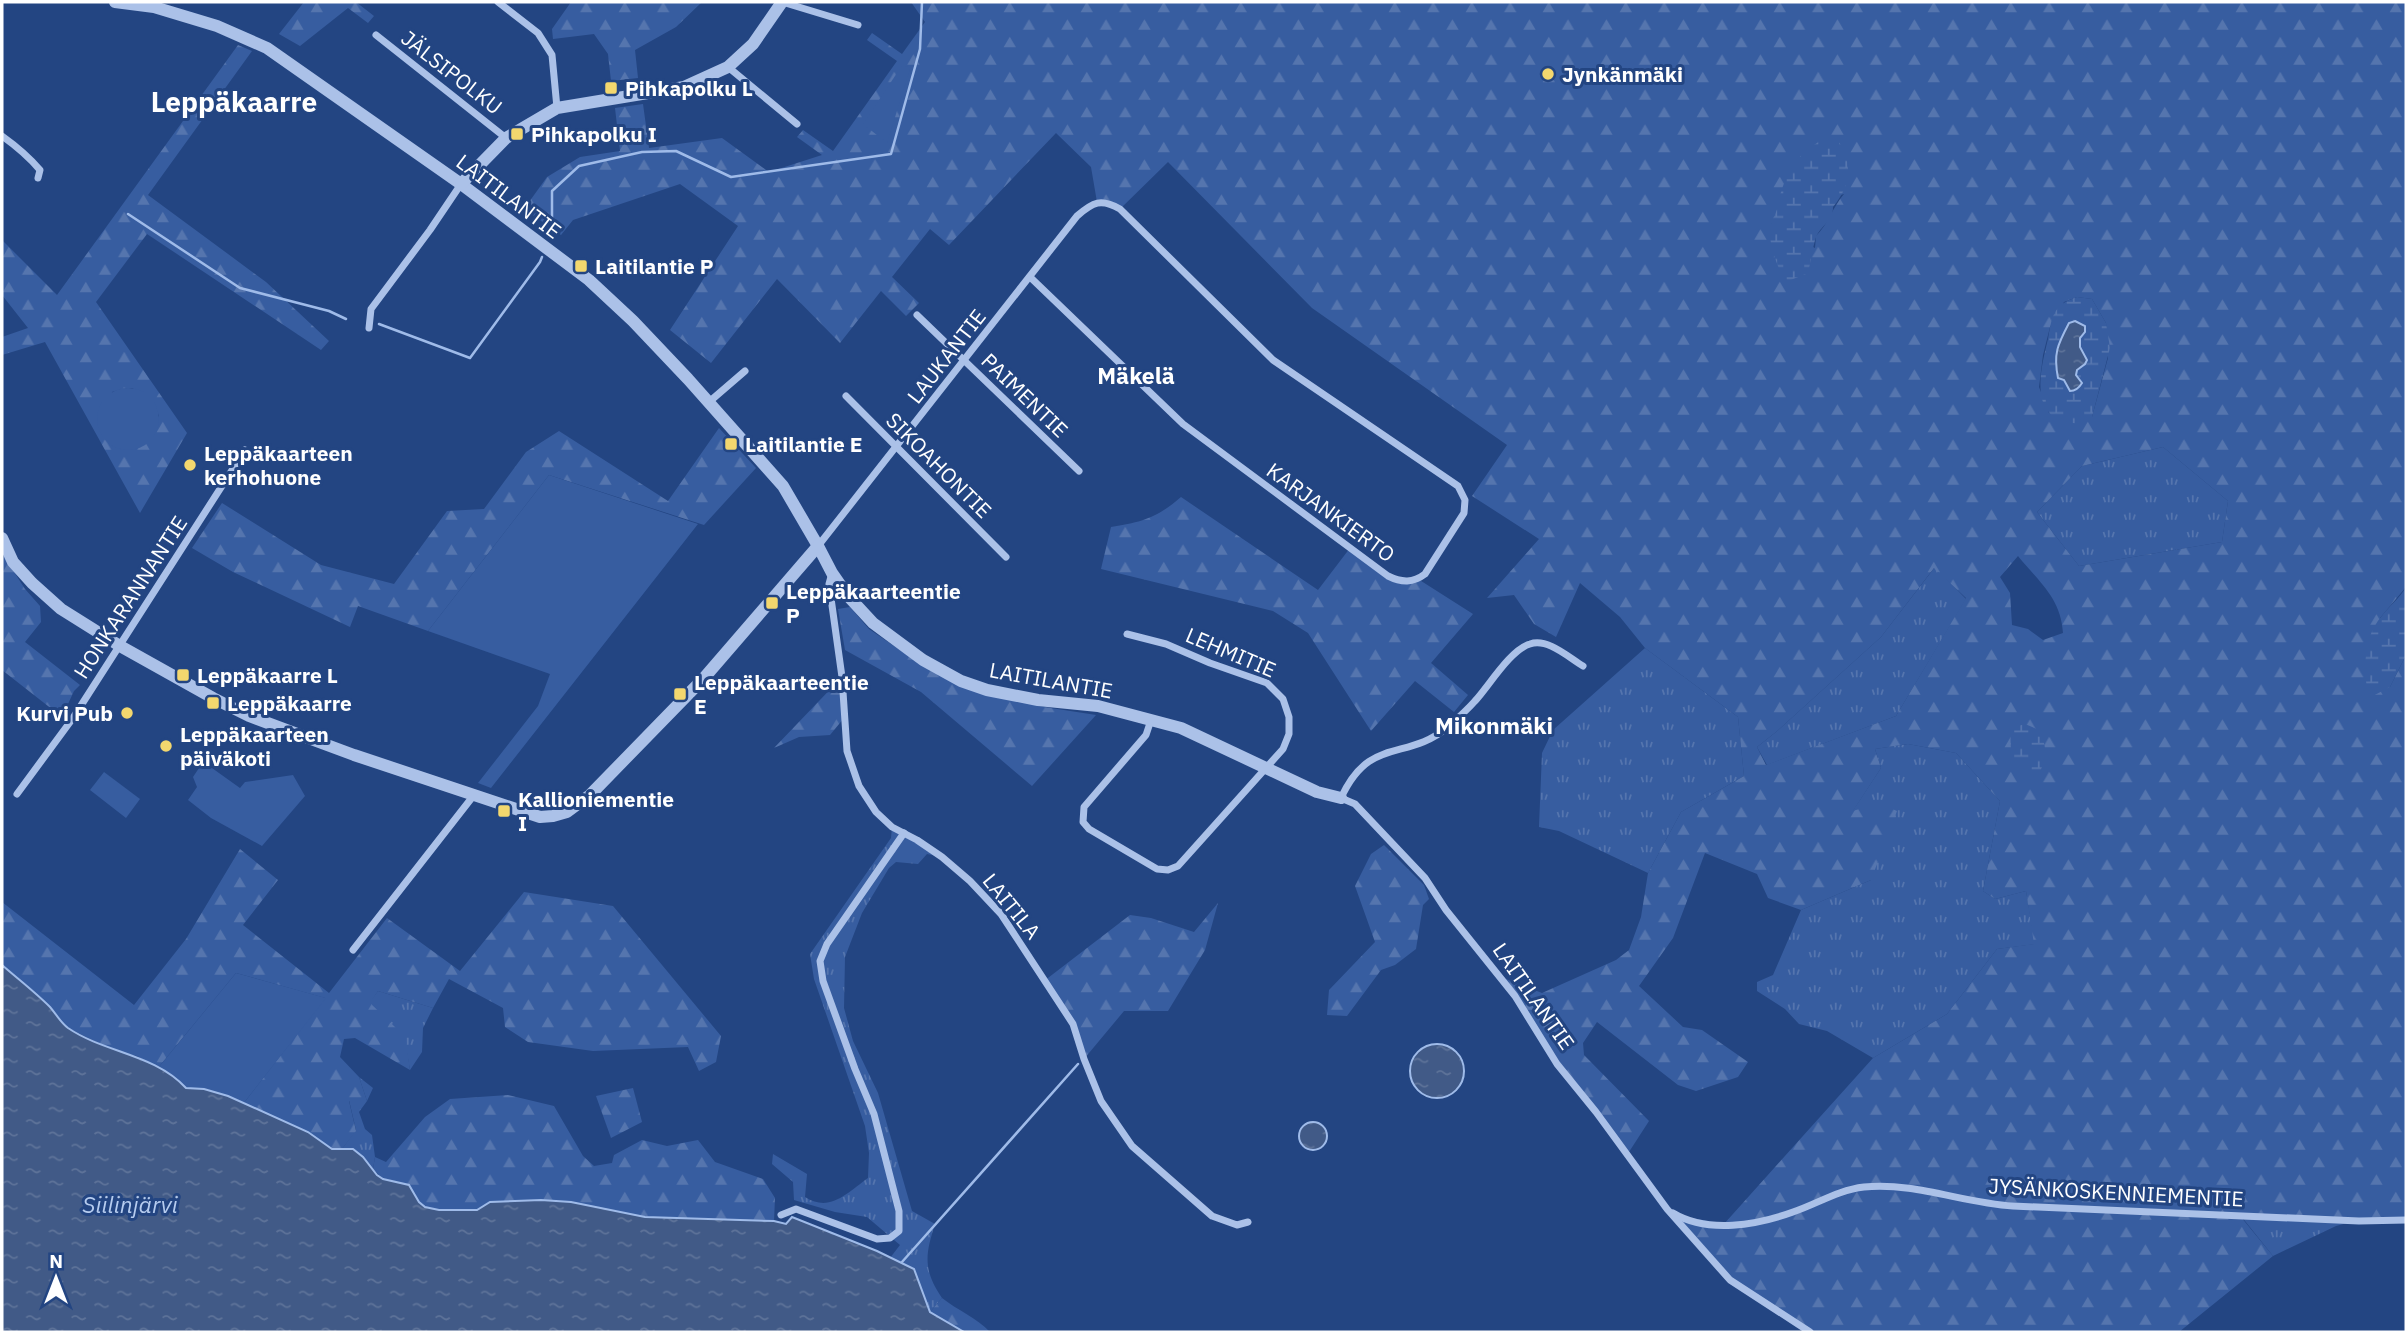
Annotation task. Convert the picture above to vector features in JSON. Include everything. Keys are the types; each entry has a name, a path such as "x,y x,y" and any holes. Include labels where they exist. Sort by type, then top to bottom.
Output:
{"street":[{"name":"LAITILANTIE","path":"115,2 157,5 217,26 267,48 461,184 589,280 633,321 783,486 848,596 873,623 923,660 961,681 988,690 1038,700 1098,706 1181,728 1317,792 1341,797 1355,804 1425,878 1446,910 1515,996 1557,1064 1667,1209 1730,1280 1810,1332"},
{"path":"498,2 537,33 552,55 557,108"},
{"path":"369,328 371,309 461,184 506,138 557,108 684,87 727,67 752,44 782,2 858,25"},
{"name":"JÄLSIPOLKU","path":"376,35 506,138"},
{"path":"727,67 797,124"},
{"path":"2,136 36,165 40,170 38,178"},
{"name":"LAUKANTIE","path":"818,546 1077,216 1097,202 1109,202"},
{"name":"KARJANKIERTO","path":"1030,277 1183,424 1205,441 1388,576 1408,582 1425,574 1464,513 1465,500 1458,486 1273,360 1120,209 1109,202"},
{"name":"PAIMENTIE","path":"916,315 1079,471"},
{"path":"709,402 745,371"},
{"name":"SIKOAHONTIE","path":"846,396 1006,558"},
{"name":"HONKARANNANTIE","path":"17,794 73,718 244,450"},
{"path":"2,538 13,562 61,609 180,681 249,716 354,755 540,817 566,812 590,795 704,678 818,546"},
{"name":"LAITILA","path":"832,573 829,584 842,677 847,751 859,786 876,812 892,827 942,857 970,881 1001,914 1073,1024 1101,1101 1132,1146 1212,1216 1237,1225 1248,1222"},
{"name":"LEHMITIE","path":"1127,634 1166,644 1267,683 1277,690 1289,717 1289,734 1283,749 1266,768"},
{"path":"1341,797 1349,780 1370,760 1380,754 1431,740 1448,727 1474,703 1515,653 1529,644 1547,644 1583,666"},
{"path":"1151,719 1146,735 1084,807 1082,814 1083,822 1090,829 1157,869 1168,870 1178,866 1266,768"},
{"path":"353,950 474,795"},
{"path":"780,1215 796,1209 877,1239 890,1238 899,1231 899,1211 874,1114 823,981 820,961 827,944 904,833"},
{"name":"JYSÄNKOSKENNIEMENTIE","path":"1667,1209 1685,1220 1703,1225 1736,1224 1792,1213 1853,1189 1894,1186 1992,1205 2333,1220 2406,1220"}],"green space":[{"path":"304,2 356,2 374,16 368,23 348,8 300,46 279,34"},
{"path":"571,2 702,2 676,27 635,50 638,78 611,81 608,54 594,34 553,39 552,29"},
{"path":"911,2 2406,2 2406,587 2380,618 2390,687 2406,655 2406,1219 2241,1217 2273,1256 2179,1332 1810,1332 1730,1280 1676,1215 1724,1224 1873,1058 1947,1014 1997,949 2034,944 2026,891 1995,899 1983,891 2000,801 1956,753 1908,744 1875,749 1881,768 1853,811 1878,803 1897,811 1871,880 1801,910 1768,898 1757,874 1705,853 1673,938 1639,986 1683,1027 1702,1030 1748,1062 1738,1077 1696,1091 1678,1085 1597,1022 1583,1043 1584,1055 1649,1121 1627,1155 1557,1064 1498,976 1542,993 1616,960 1629,950 1641,917 1648,873 1681,812 1744,776 1738,717 1645,648 1620,617 1580,583 1556,637 1534,624 1514,595 1487,598 1539,539 1472,496 1507,445 1312,308 1168,162 1120,209 1097,202 1091,167 1056,133 949,245 930,229 892,277 919,303 906,316 881,291 840,343 777,279 711,363 670,330 738,226 680,184 573,220 561,235 524,209 547,177 580,157 620,151 615,108 643,104 649,148 722,138 769,172 822,155 797,137 803,130 833,151 897,61 867,40 872,33 902,54 925,22","holes":["1844,194 1816,236 1815,248 1771,225 1777,212","2077,297 2092,299 2106,323 2108,358 2092,417 2049,413 2039,387 2050,327 2064,302","2163,447 2228,501 2222,542 2079,566 2037,512 2082,466","2018,556 2053,600 2063,633 2043,640 2028,629 2012,625 2010,593 2000,577","1934,568 1966,598 1896,716 1766,765 1757,747 1881,637"]},
{"path":"238,45 252,51 148,195 266,282 329,341 321,350 147,234 96,302 187,433 140,513 45,342 2,355 2,337 28,328 2,295 2,240 57,295","holes":["132,388 152,402 159,416 138,448 118,448 112,392"]},
{"path":"903,64 910,69 887,143 863,124"},
{"path":"1834,135 1845,153 1847,180 1830,219 1817,235 1808,273 1786,282 1770,239 1780,196 1789,173 1802,155 1822,140"},
{"path":"2077,297 2092,299 2106,323 2110,348 2092,417 2085,422 2073,423 2058,419 2049,412 2043,402 2041,377 2052,318 2060,306","holes":["2080,322 2080,347 2087,360 2077,369 2070,391 2064,380"]},
{"path":"128,388 150,397 159,419 150,441 128,450 106,441 97,419 106,397"},
{"path":"719,428 756,468 704,525 549,475 428,631 358,606 350,627 233,572 192,548 222,503 321,565 394,584 447,511 484,509 526,452 559,431 668,501"},
{"path":"2163,447 2228,501 2222,542 2079,566 2037,512 2082,466"},
{"path":"549,475 698,524 491,788 478,783 538,706 550,674 428,631"},
{"path":"1181,497 1318,590 1350,548 1388,576 1418,579 1473,614 1431,663 1468,695 1454,712 1415,681 1371,731 1308,633 1273,611 1101,569 1111,527 1149,518"},
{"path":"2,553 25,589 40,606 41,622 25,642 80,685 74,691 62,717 2,670"},
{"path":"1935,567 1966,599 1896,716 1767,765 1757,747 1881,637"},
{"path":"2406,587 2406,655 2390,687 2369,698 2365,666 2371,635 2375,625"},
{"path":"850,607 869,629 922,665 1038,706 1096,715 1032,786 921,692 845,650 838,609"},
{"path":"1645,648 1738,717 1744,776 1681,812 1648,873 1559,831 1539,827 1542,753 1553,730"},
{"path":"842,677 844,718 830,735 799,737 774,748"},
{"path":"2025,724 2039,730 2044,745 2044,762 2035,782 2017,764 2012,754 2011,728"},
{"path":"1908,744 1956,753 2000,801 1983,891 1995,899 2026,891 2035,944 1997,949 1947,1014 1873,1058 1827,1031 1799,1024 1785,1009 1757,991 1757,982 1773,975 1801,910 1871,880 1852,812 1881,768 1875,749"},
{"path":"199,768 212,768 240,788 245,782 293,775 305,796 262,846 211,818 188,800 197,787 193,777"},
{"path":"104,772 140,799 126,818 90,790"},
{"path":"892,827 942,857 927,854 918,864 896,862 889,868 862,913 845,957 844,1008 853,1041 878,1093 912,1211 935,1224 928,1262 931,1279 942,1298 930,1312 914,1269 890,1258 900,1245 867,1217 835,1212 794,1200 793,1182 772,1164 773,1154 807,1174 805,1197 822,1203 838,1199 868,1178 869,1153 865,1126 814,979 810,954 891,838"},
{"path":"1384,845 1424,885 1429,899 1423,905 1416,949 1395,965 1381,970 1347,1016 1327,1015 1329,990 1375,942 1355,886 1371,854"},
{"path":"240,849 278,880 243,925 329,993 387,918 460,971 524,892 613,906 721,1036 716,1062 699,1071 688,1047 593,1051 528,1042 505,1027 503,1008 449,979 433,1008 378,991 370,1003 406,1041 410,1070 355,1038 344,1039 340,1057 359,1077 367,1101 349,1101 356,1131 342,1149 332,1149 308,1132 243,1104 325,998 236,973 158,1068 137,1056 115,1051 66,1027 51,1008 2,965 2,902 134,1005 186,939"},
{"path":"1218,903 1205,950 1168,1011 1124,1011 1084,1059 1073,1024 1044,981 1130,915 1151,918 1194,932"},
{"path":"236,973 326,998 243,1104 204,1089 186,1088 158,1068"},
{"path":"378,991 433,1008 423,1028 422,1052 410,1070 405,1041 369,1003"},
{"path":"359,1077 373,1088 367,1101"},
{"path":"633,1088 642,1122 611,1138 596,1096"},
{"path":"508,1095 554,1106 583,1156 594,1166 612,1163 614,1155 642,1140 667,1146 698,1140 715,1162 763,1179 775,1198 774,1221 645,1217 571,1202 541,1200 490,1202 477,1210 439,1210 425,1207 415,1193 400,1182 383,1179 373,1169 375,1157 386,1162 425,1117 450,1099"},
{"path":"349,1100 367,1101 359,1112 365,1129 372,1135 375,1157 373,1169 363,1157 342,1149 356,1130"},
{"path":"2241,1216 2358,1220 2336,1226 2273,1256"},
{"path":"942,1298 990,1332 964,1332 930,1312"}],"water":[{"path":"2075,321 2085,326 2080,347 2087,360 2077,370 2076,375 2082,383 2077,389 2070,391 2064,380 2058,378 2056,355 2069,323"},
{"name":"Siilinjärvi","path":"2,965 44,1001 65,1026 82,1036 160,1068 186,1088 204,1089 228,1096 308,1132 332,1149 353,1149 383,1179 409,1185 425,1207 439,1210 477,1210 490,1202 541,1200 571,1202 645,1217 774,1221 786,1224 792,1217 914,1269 930,1312 964,1332 2,1332"},
{"path":"1437,1044 1456,1052 1464,1071 1456,1090 1437,1098 1418,1090 1410,1071 1418,1052"},
{"path":"1313,1122 1323,1126 1327,1136 1323,1146 1313,1150 1303,1146 1299,1136 1303,1126"}],"waterway":[{"path":"552,225 552,191 579,166 642,152 676,151 731,177 891,154 920,49 922,2"},
{"path":"128,214 240,288 329,311 346,319"},
{"path":"379,324 470,358 542,257"},
{"path":"902,1262 1078,1064"}],"place":[{"name":"Jynkänmäki","path":"1548,74"},
{"name":"Pihkapolku L","path":"611,88"},
{"name":"Pihkapolku I","path":"517,134"},
{"name":"Laitilantie P","path":"581,266"},
{"name":"Laitilantie E","path":"731,444"},
{"name":"Leppäkaarteen kerhohuone","path":"190,465"},
{"name":"Leppäkaarteentie P","path":"772,603"},
{"name":"Leppäkaarre L","path":"183,675"},
{"name":"Leppäkaarteentie E","path":"680,694"},
{"name":"Leppäkaarre","path":"213,703"},
{"name":"Kurvi Pub","path":"127,713"},
{"name":"Leppäkaarteen päiväkoti","path":"166,746"},
{"name":"Kallioniementie I","path":"504,811"}],"district":[{"name":"Leppäkaarre","path":"234,101"},
{"name":"Mäkelä","path":"1136,375"},
{"name":"Mikonmäki","path":"1494,725"}]}
